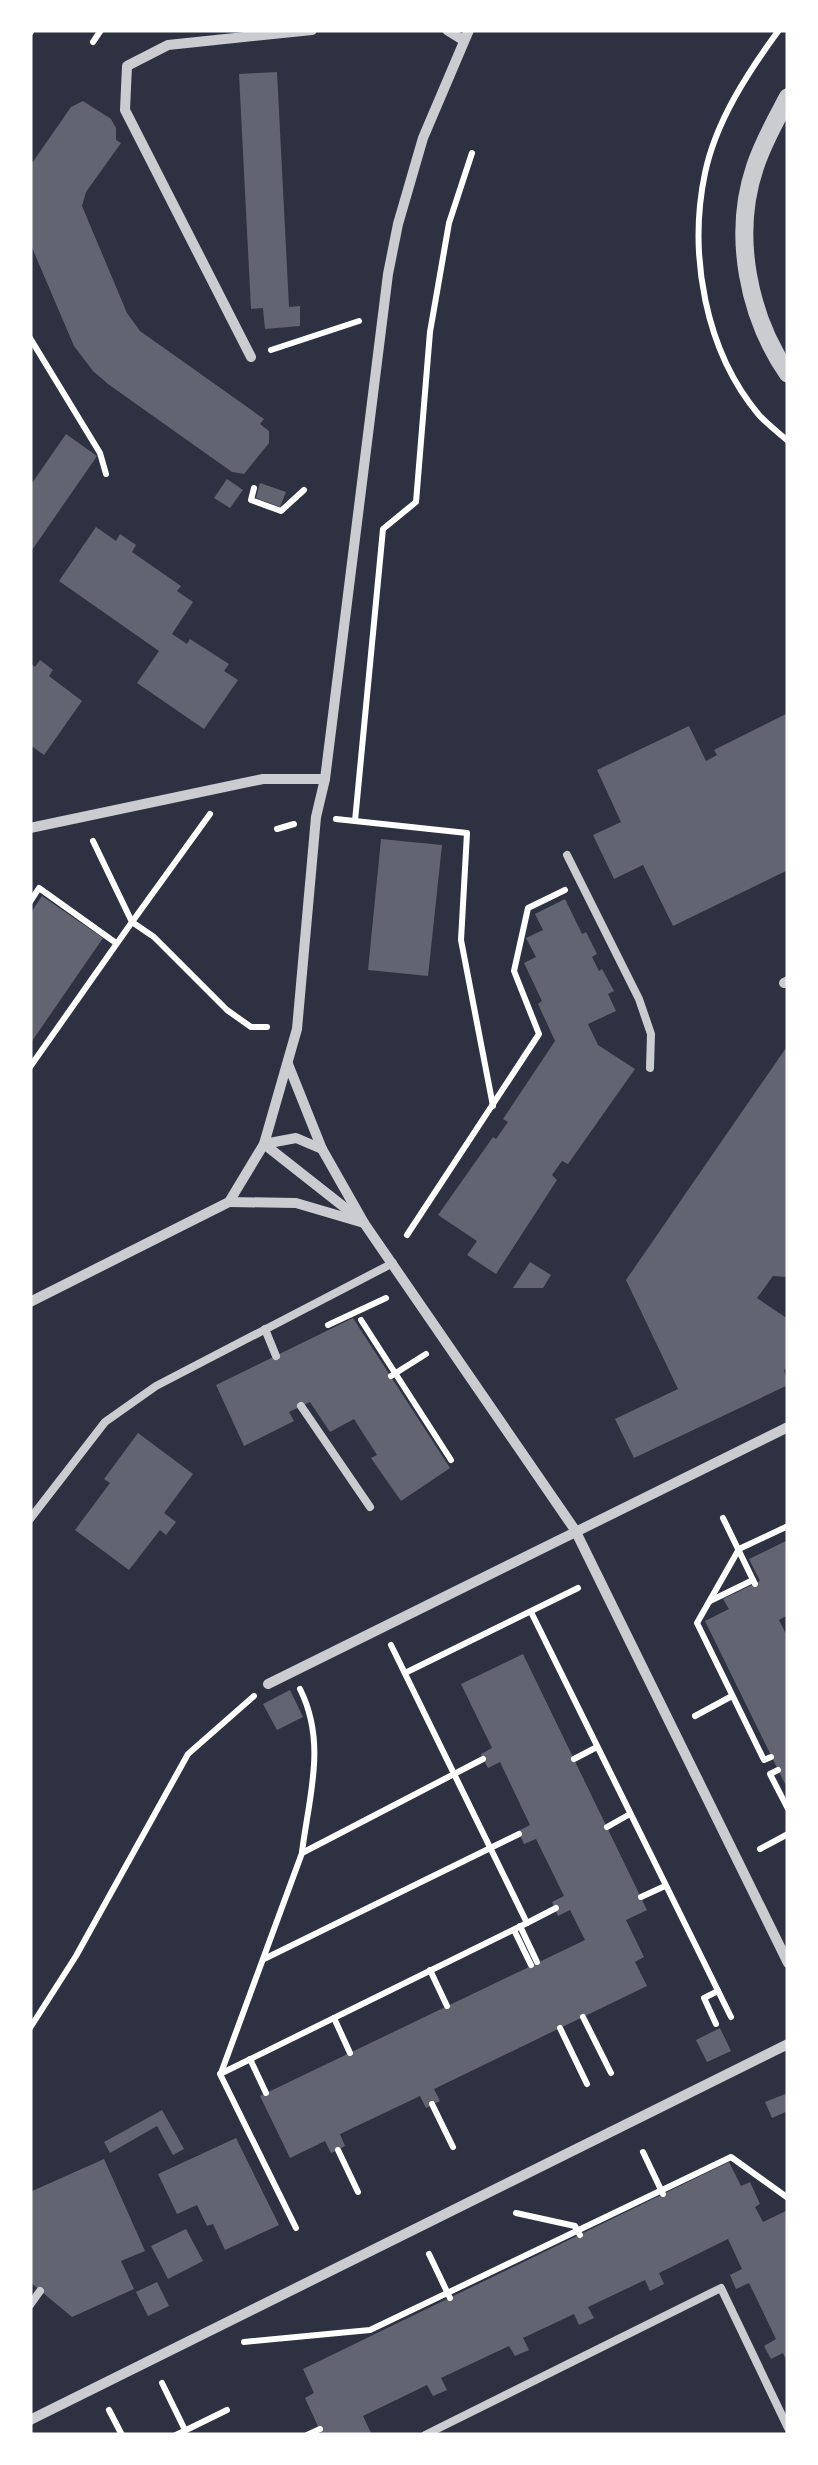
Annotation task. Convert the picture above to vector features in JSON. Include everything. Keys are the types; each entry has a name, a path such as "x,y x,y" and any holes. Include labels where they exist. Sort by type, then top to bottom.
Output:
{"street":[{"path":"251,357 125,110 127,66 168,44 312,30"},
{"path":"229,1202 264,1144 297,1028 316,818 325,779 352,577 388,274 423,138 466,35 447,30"},
{"path":"788,97 754,169 745,242 749,286 763,331 788,374"},
{"path":"30,828 263,779 325,779"},
{"path":"287,1063 322,1149 364,1223 575,1530 788,1963"},
{"path":"264,1144 296,1138 322,1149"},
{"path":"264,1144 364,1223"},
{"path":"30,1302 229,1202 296,1203 364,1223"},
{"path":"268,1684 788,1427"},
{"path":"30,2420 788,2044"}],"lane":[{"path":"566,855 639,999 651,1034 650,1068"},
{"path":"30,1519 105,1422 156,1386 393,1263"},
{"path":"264,1329 276,1356"},
{"path":"300,1406 370,1507"},
{"path":"425,2435 721,2288 788,2428"},
{"path":"30,2305 40,2291"}],"path":[{"path":"93,42 100,30"},
{"path":"355,821 383,529 416,502 430,332 449,223 472,153"},
{"path":"251,357 359,321"},
{"path":"30,338 100,452 106,474"},
{"path":"254,488 251,500 281,511 304,490"},
{"path":"30,1067 211,813"},
{"path":"277,829 316,818 467,833 461,940 493,1106"},
{"path":"93,841 132,922 154,937 250,1028 267,1027"},
{"path":"407,1235 539,1034 514,971 528,908 580,882"},
{"path":"30,902 39,888 116,943"},
{"path":"361,1320 451,1460"},
{"path":"393,1374 426,1354"},
{"path":"710,1601 754,1582 722,1518"},
{"path":"772,1756 764,1760 732,1686 697,1623 739,1550 788,1526"},
{"path":"534,1964 490,1848 404,1674 578,1588"},
{"path":"531,1612 731,2016"},
{"path":"292,1672 310,1708 316,1779 308,1804 302,1854 220,2074 296,2228"},
{"path":"30,2028 76,1956 188,1754 268,1684"},
{"path":"695,1716 737,1699"},
{"path":"574,1759 597,1747"},
{"path":"302,1854 483,1759"},
{"path":"778,1770 770,1774 788,1809"},
{"path":"607,1827 630,1814"},
{"path":"262,1959 520,1834"},
{"path":"760,1849 788,1834"},
{"path":"641,1898 665,1886"},
{"path":"220,2074 556,1908"},
{"path":"430,1970 448,2006"},
{"path":"716,2024 704,1998 718,1991"},
{"path":"584,2017 612,2073"},
{"path":"334,2018 350,2053"},
{"path":"560,2028 587,2084"},
{"path":"250,2059 266,2093"},
{"path":"432,2104 453,2147"},
{"path":"338,2150 358,2192"},
{"path":"643,2152 662,2192"},
{"path":"244,2342 370,2330 436,2302 731,2157 788,2198"},
{"path":"516,2213 575,2226 579,2233"},
{"path":"429,2254 448,2295"},
{"path":"162,2383 186,2430"},
{"path":"109,2410 122,2435"},
{"path":"176,2435 227,2410"},
{"path":"307,2435 320,2429"}],"building":[{"path":"277,72 289,307 300,306 300,326 265,329 263,308 251,309 239,74"},
{"path":"83,101 111,119 116,140 121,143 86,192 82,206 127,313 140,331 264,419 260,424 269,431 269,443 244,474 232,472 108,384 74,346 30,243 30,166 71,107"},
{"path":"66,434 97,456 30,553 30,486"},
{"path":"227,479 243,490 230,508 214,498"},
{"path":"260,483 286,492 280,507 256,498"},
{"path":"96,527 116,541 120,534 136,545 132,552 181,586 177,591 193,602 172,634 187,644 190,639 229,664 224,671 238,680 204,729 137,683 159,651 59,581"},
{"path":"40,660 53,670 49,676 82,701 44,755 30,745 30,663 35,667"},
{"path":"788,713 788,870 673,926 643,865 614,879 593,835 621,822 597,770 689,726 706,761 717,755 714,750"},
{"path":"381,839 442,845 428,976 368,970"},
{"path":"42,896 103,938 30,1044 30,914"},
{"path":"565,899 597,954 592,957 599,971 602,969 614,991 608,994 616,1011 588,1024 598,1045 635,1069 568,1164 562,1161 552,1175 557,1180 496,1274 467,1255 477,1241 438,1215 508,1122 503,1119 555,1041 524,963 536,957 526,938 543,930 535,914"},
{"path":"788,1045 788,1277 773,1276 757,1298 788,1319 788,1368 784,1370 788,1385 634,1458 615,1419 678,1389 626,1280"},
{"path":"530,1262 551,1275 543,1288 513,1288"},
{"path":"353,1318 450,1468 401,1501 371,1458 377,1455 354,1419 330,1432 310,1402 289,1412 294,1421 244,1446 216,1385"},
{"path":"138,1433 193,1474 164,1513 176,1522 166,1535 160,1530 129,1570 75,1530 110,1483 104,1479"},
{"path":"788,1540 788,1615 779,1620 788,1638 788,1790 705,1621 729,1609 723,1599 760,1581 749,1559"},
{"path":"523,1654 647,1910 626,1920 644,1957 635,1962 647,1986 434,2089 440,2101 426,2108 420,2096 340,2134 345,2146 331,2153 325,2141 290,2158 260,2096 585,1940 570,1910 558,1916 552,1902 564,1896 536,1839 524,1844 518,1831 530,1825 500,1762 488,1768 483,1759 481,1754 492,1748 461,1684"},
{"path":"290,1690 303,1717 277,1730 263,1704"},
{"path":"720,2028 731,2051 707,2062 696,2040"},
{"path":"788,2093 788,2111 772,2118 765,2102"},
{"path":"162,2110 184,2149 173,2155 157,2126 110,2153 104,2142"},
{"path":"236,2138 279,2225 225,2250 213,2224 207,2226 197,2205 177,2214 158,2174"},
{"path":"104,2159 145,2251 121,2261 134,2289 72,2317 30,2282 30,2192"},
{"path":"729,2162 741,2186 750,2182 763,2222 788,2210 788,2364 783,2353 771,2359 764,2346 776,2339 749,2283 736,2289 730,2275 742,2269 728,2239 659,2273 664,2284 650,2291 645,2280 588,2307 594,2318 579,2325 574,2314 523,2338 529,2350 515,2356 509,2346 441,2378 447,2390 433,2396 427,2385 363,2416 372,2435 322,2435 305,2398 314,2393 303,2369"},
{"path":"186,2229 203,2261 168,2279 151,2246"},
{"path":"157,2282 169,2306 148,2316 136,2292"}]}
